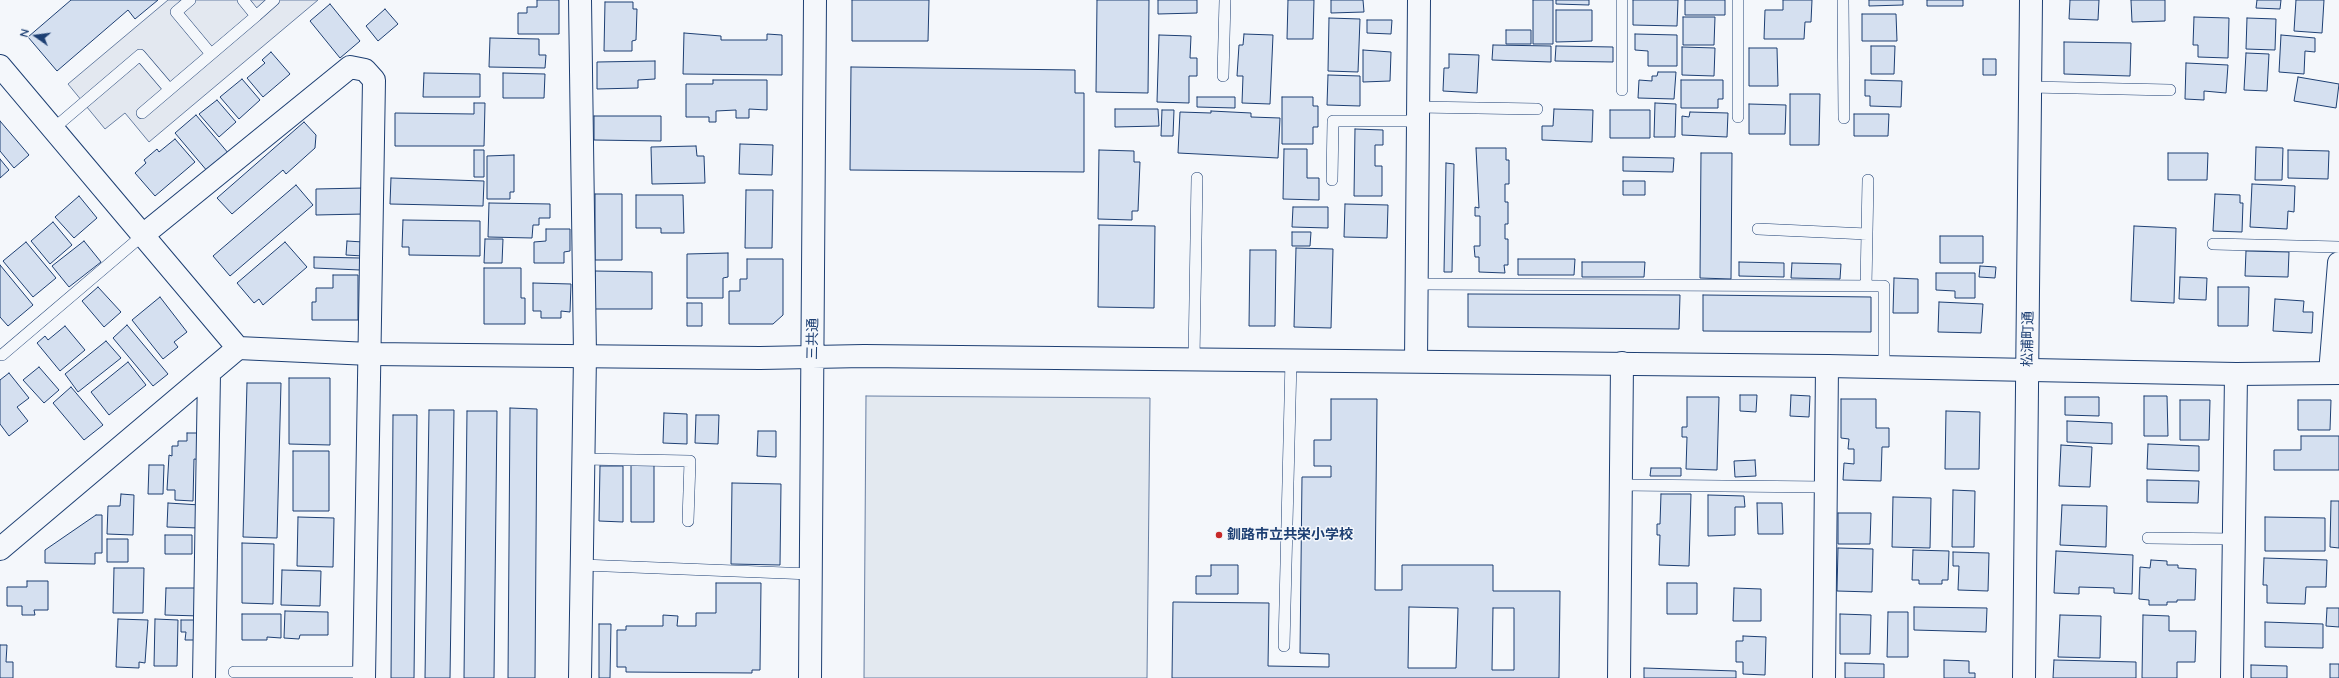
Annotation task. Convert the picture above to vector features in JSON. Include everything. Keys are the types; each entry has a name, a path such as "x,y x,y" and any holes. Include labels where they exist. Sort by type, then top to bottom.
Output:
{"street":[{"path":"580,0 585,355 580,678"},
{"name":"三共通","path":"810,678 816,0"},
{"path":"1416,362 1419,0"},
{"name":"松浦町通","path":"2024,678 2031,0"},
{"path":"0,66 238,348"},
{"path":"143,235 350,67 365,70 374,80 364,675"},
{"path":"0,549 238,348 370,354 585,355 760,358 812,355 1622,363 2028,369 2236,374 2334,373 2339,263"},
{"path":"1620,678 1622,363"},
{"path":"1824,678 1827,366"},
{"path":"204,678 209,373"},
{"path":"2232,678 2236,374"}],"lane":[{"path":"190,0 176,12 211,54"},
{"path":"242,0 256,16"},
{"path":"142,113 274,0"},
{"path":"1223,76 1225,0"},
{"path":"1622,0 1622,90"},
{"path":"1738,0 1738,117"},
{"path":"1843,0 1844,118"},
{"path":"53,129 140,54 169,90"},
{"path":"2030,87 2170,90"},
{"path":"1332,180 1333,120 1418,114 1537,109"},
{"path":"1194,359 1197,178"},
{"path":"1866,286 1868,180"},
{"path":"1758,229 1867,234"},
{"path":"2,355 143,235"},
{"path":"2213,244 2339,247"},
{"path":"1417,284 1884,286 1884,367"},
{"path":"1284,646 1291,360"},
{"path":"583,458 690,461 688,521"},
{"path":"1621,484 1826,487"},
{"path":"2148,538 2234,539"},
{"path":"582,565 811,574"},
{"path":"234,672 364,675"}],"shaded area":[{"path":"168,0 318,0 149,142 125,113 105,129 68,84"},
{"path":"866,396 1150,398 1147,678 864,678"}],"building":[{"path":"71,0 158,0 135,19 128,10 57,71 28,37"},
{"path":"537,0 559,0 559,34 518,34 518,13 527,13 527,7 537,7"},
{"path":"852,0 929,0 928,41 852,41"},
{"path":"1097,0 1149,0 1148,93 1096,92"},
{"path":"1158,0 1197,0 1197,13 1158,14"},
{"path":"1288,0 1314,0 1313,39 1287,39"},
{"path":"1331,0 1363,0 1364,12 1331,13"},
{"path":"1533,0 1553,0 1553,44 1533,44"},
{"path":"1556,0 1589,0 1589,5 1556,4"},
{"path":"1633,0 1678,0 1677,26 1633,25"},
{"path":"1685,0 1725,0 1725,15 1685,15"},
{"path":"1783,0 1812,0 1811,22 1805,22 1804,39 1764,39 1765,10 1783,10"},
{"path":"1869,0 1903,0 1903,5 1869,6"},
{"path":"1927,0 1963,0 1963,6 1927,6"},
{"path":"2070,0 2099,0 2098,20 2069,19"},
{"path":"2131,0 2165,0 2165,21 2132,22"},
{"path":"2257,0 2281,0 2280,9 2256,8"},
{"path":"2296,0 2324,0 2322,33 2294,31"},
{"path":"605,2 633,2 633,9 637,9 636,40 632,41 632,51 604,51"},
{"path":"330,4 360,41 340,58 310,21"},
{"path":"385,9 398,24 378,41 366,26"},
{"path":"1556,10 1592,10 1592,41 1556,42"},
{"path":"1862,14 1896,14 1897,41 1862,41"},
{"path":"1683,17 1715,17 1714,45 1683,45"},
{"path":"2194,17 2229,18 2228,58 2198,57 2198,45 2193,45"},
{"path":"1329,18 1360,19 1358,72 1328,71"},
{"path":"2247,18 2276,19 2275,50 2246,49"},
{"path":"1367,20 1392,20 1391,34 1367,33"},
{"path":"1506,30 1531,30 1531,44 1506,44"},
{"path":"684,33 721,36 721,40 767,40 767,34 782,35 782,75 683,74"},
{"path":"1244,34 1273,35 1270,104 1242,103 1243,76 1237,76 1239,45 1243,45"},
{"path":"1635,34 1677,35 1677,66 1648,66 1648,51 1635,50"},
{"path":"1159,35 1191,36 1190,58 1197,58 1197,76 1189,76 1189,103 1157,102"},
{"path":"2281,35 2315,38 2315,52 2305,51 2304,74 2279,72"},
{"path":"490,38 539,39 539,55 546,55 545,68 489,67"},
{"path":"2064,42 2131,43 2130,76 2064,74"},
{"path":"1493,45 1551,46 1551,62 1492,60"},
{"path":"1556,46 1613,47 1613,62 1555,61"},
{"path":"1871,46 1895,46 1894,74 1871,74"},
{"path":"1682,47 1715,48 1714,76 1682,75"},
{"path":"1749,48 1777,48 1778,86 1749,86"},
{"path":"1363,50 1391,52 1390,81 1363,82"},
{"path":"271,52 290,74 263,97 247,78 265,63 262,60"},
{"path":"2246,53 2269,54 2267,91 2244,90"},
{"path":"1449,54 1479,55 1477,93 1443,91 1444,68 1449,68"},
{"path":"1983,59 1996,59 1996,75 1983,75"},
{"path":"655,61 655,79 638,80 638,88 597,89 597,62"},
{"path":"2186,63 2228,65 2226,93 2204,91 2204,100 2185,99"},
{"path":"851,67 1075,70 1075,93 1084,93 1084,172 850,170"},
{"path":"1658,72 1676,72 1674,99 1638,98 1639,80 1652,81 1652,76 1657,76"},
{"path":"424,73 480,74 480,97 423,97"},
{"path":"503,73 545,74 544,98 503,98"},
{"path":"1328,75 1360,76 1360,106 1327,105"},
{"path":"2298,77 2339,84 2336,108 2294,101"},
{"path":"242,79 260,100 239,119 220,97"},
{"path":"713,80 767,80 767,110 749,109 749,118 736,118 736,110 716,111 716,122 709,122 709,117 686,117 686,84 713,84"},
{"path":"1681,80 1723,80 1723,99 1718,99 1718,108 1681,108"},
{"path":"1865,80 1902,81 1901,107 1870,106 1870,96 1865,96"},
{"path":"1790,94 1820,94 1819,145 1790,145"},
{"path":"1197,97 1235,97 1235,108 1197,107"},
{"path":"1282,97 1313,97 1313,106 1318,106 1318,127 1313,127 1313,144 1282,144"},
{"path":"217,100 236,122 219,137 199,114"},
{"path":"474,103 485,103 484,146 395,146 395,113 474,114"},
{"path":"1655,103 1676,104 1675,137 1654,137"},
{"path":"1749,104 1786,105 1785,134 1749,134"},
{"path":"1115,109 1158,109 1159,126 1115,127"},
{"path":"1554,109 1593,110 1592,142 1542,140 1542,126 1553,126"},
{"path":"1162,110 1174,110 1173,136 1161,136"},
{"path":"1610,110 1650,110 1650,138 1610,138"},
{"path":"1211,111 1251,113 1251,117 1280,118 1278,158 1178,153 1180,112 1211,113"},
{"path":"1690,112 1728,113 1727,137 1682,135 1682,116 1689,117"},
{"path":"1854,114 1889,114 1888,136 1854,136"},
{"path":"196,115 229,154 208,172 175,133"},
{"path":"594,116 661,116 661,141 594,140"},
{"path":"0,121 29,155 14,168 0,151"},
{"path":"304,122 316,135 315,148 286,174 283,170 232,214 217,198"},
{"path":"1355,129 1383,130 1383,145 1375,145 1375,166 1382,166 1382,196 1354,196"},
{"path":"175,139 195,162 155,196 135,173 146,163 144,160 157,149 159,152"},
{"path":"740,144 773,145 772,175 739,174"},
{"path":"696,146 697,156 704,156 705,183 652,184 651,147"},
{"path":"2256,147 2283,148 2282,180 2255,180"},
{"path":"1476,148 1506,148 1506,160 1509,160 1509,184 1505,184 1505,202 1508,202 1508,224 1505,224 1505,239 1508,239 1508,265 1504,265 1505,273 1479,272 1479,257 1475,257 1474,246 1480,246 1480,216 1475,216 1475,207 1479,208"},
{"path":"1284,149 1307,149 1307,178 1319,178 1319,200 1283,199"},
{"path":"474,150 484,150 484,177 474,177"},
{"path":"1099,150 1134,151 1134,162 1140,162 1138,211 1132,211 1132,220 1098,219"},
{"path":"2288,150 2329,151 2328,179 2288,178"},
{"path":"1701,153 1732,153 1731,279 1700,278"},
{"path":"2168,153 2208,153 2207,180 2168,180"},
{"path":"514,155 514,192 510,192 510,199 487,199 487,156"},
{"path":"1623,157 1674,158 1673,172 1623,171"},
{"path":"0,159 9,170 0,178"},
{"path":"1446,163 1454,164 1452,272 1444,272"},
{"path":"391,178 484,181 483,206 390,204"},
{"path":"1623,181 1645,181 1645,195 1623,195"},
{"path":"2252,184 2295,186 2294,212 2288,211 2287,229 2250,227"},
{"path":"296,185 313,205 230,276 213,256"},
{"path":"364,188 364,214 316,215 316,189"},
{"path":"746,190 773,190 772,248 745,248"},
{"path":"595,194 622,194 622,260 595,260"},
{"path":"2215,194 2240,195 2240,203 2243,203 2242,232 2213,231"},
{"path":"636,195 683,195 684,233 661,233 661,228 636,228"},
{"path":"79,196 97,218 74,238 55,217"},
{"path":"489,203 550,204 550,218 539,218 539,225 533,225 532,238 488,237"},
{"path":"1345,204 1388,205 1387,238 1344,237"},
{"path":"1293,207 1328,207 1328,228 1292,227"},
{"path":"403,220 480,221 480,256 409,255 409,247 402,247"},
{"path":"53,222 72,245 50,264 31,241"},
{"path":"1099,225 1155,226 1154,308 1098,307"},
{"path":"2134,226 2176,228 2174,303 2131,301"},
{"path":"546,229 570,229 570,251 564,252 564,263 534,263 534,242 546,241"},
{"path":"1292,232 1311,232 1310,246 1292,246"},
{"path":"1940,236 1983,236 1983,263 1940,263"},
{"path":"485,239 503,239 502,263 484,263"},
{"path":"84,241 101,262 69,287 52,266"},
{"path":"347,241 363,242 363,256 346,255"},
{"path":"26,242 56,278 33,297 3,261"},
{"path":"285,242 307,267 263,305 259,299 254,303 237,283"},
{"path":"1296,248 1333,249 1331,328 1294,327"},
{"path":"1250,250 1276,250 1275,326 1249,326"},
{"path":"2246,251 2289,252 2288,277 2245,276"},
{"path":"728,253 728,277 723,278 723,298 687,298 687,254"},
{"path":"314,257 360,258 360,270 314,268"},
{"path":"747,259 783,259 783,315 773,324 729,324 729,291 740,291 740,279 747,279"},
{"path":"1518,259 1575,259 1574,275 1518,275"},
{"path":"1582,262 1645,262 1644,277 1582,277"},
{"path":"1739,262 1784,263 1784,277 1739,276"},
{"path":"1792,263 1841,264 1840,279 1791,278"},
{"path":"0,265 33,305 8,326 0,317"},
{"path":"1980,266 1996,267 1995,278 1979,277"},
{"path":"484,268 521,268 521,298 525,298 525,324 484,324"},
{"path":"595,271 652,272 652,309 595,309"},
{"path":"1936,273 1975,273 1975,298 1955,298 1955,291 1936,290"},
{"path":"333,275 358,275 358,320 312,320 312,302 316,302 316,288 333,288"},
{"path":"2180,277 2207,278 2206,300 2179,299"},
{"path":"1894,278 1918,279 1918,313 1893,313"},
{"path":"533,283 571,284 570,312 561,311 561,318 541,318 541,311 533,311"},
{"path":"98,287 121,312 104,327 82,301"},
{"path":"2218,287 2249,287 2248,326 2218,326"},
{"path":"1468,294 1680,295 1679,329 1468,327"},
{"path":"1703,295 1871,297 1871,332 1703,331"},
{"path":"160,297 187,332 174,342 178,347 163,359 132,320"},
{"path":"2275,299 2304,301 2303,312 2313,312 2312,333 2273,331"},
{"path":"1939,302 1983,304 1981,333 1938,332"},
{"path":"687,303 702,303 702,326 687,326"},
{"path":"127,325 168,374 153,386 113,338"},
{"path":"65,326 85,350 60,371 37,343 45,336 48,340"},
{"path":"106,341 121,358 78,392 65,374"},
{"path":"128,362 146,385 109,415 91,392"},
{"path":"39,367 59,390 44,403 23,380"},
{"path":"9,373 29,398 17,407 28,421 9,436 0,424 0,380"},
{"path":"289,378 330,378 330,445 289,444"},
{"path":"247,383 281,383 277,538 243,537"},
{"path":"71,387 103,425 84,440 53,403"},
{"path":"1740,395 1757,395 1756,412 1740,411"},
{"path":"1791,395 1810,396 1809,417 1790,416"},
{"path":"2144,396 2167,396 2168,436 2144,436"},
{"path":"1687,397 1719,397 1717,470 1686,469 1687,437 1682,437 1682,427 1687,427"},
{"path":"2065,397 2099,397 2099,416 2065,415"},
{"path":"1331,399 1377,399 1375,590 1402,590 1402,565 1493,565 1493,591 1560,591 1559,678 1172,678 1173,602 1269,603 1268,666 1329,667 1329,654 1300,653 1302,477 1331,477 1331,466 1314,466 1314,440 1331,440","holes":["1409,607 1458,608 1456,668 1408,668","1493,608 1514,608 1514,670 1492,670"]},
{"path":"1841,399 1876,399 1876,428 1889,428 1889,447 1882,447 1881,481 1843,480 1844,463 1854,464 1854,449 1848,449 1849,439 1841,438"},
{"path":"2180,400 2210,400 2209,440 2180,440"},
{"path":"2298,400 2331,400 2330,430 2298,430"},
{"path":"510,408 537,409 535,678 508,678"},
{"path":"429,410 454,410 450,678 425,678"},
{"path":"467,411 497,411 494,678 464,678"},
{"path":"1946,411 1980,412 1979,469 1945,469"},
{"path":"664,413 687,414 687,444 663,443"},
{"path":"393,415 417,415 414,678 391,678"},
{"path":"696,415 719,415 718,444 695,443"},
{"path":"2067,421 2112,423 2112,444 2067,442"},
{"path":"758,431 776,431 776,457 757,456"},
{"path":"187,433 204,433 203,460 194,459 193,501 175,500 175,490 167,490 169,455 172,456 172,446 178,446 178,441 187,441"},
{"path":"2301,436 2339,436 2339,470 2274,470 2274,450 2301,450"},
{"path":"2148,444 2199,446 2199,471 2147,469"},
{"path":"2061,445 2092,447 2090,487 2059,486"},
{"path":"293,451 329,451 329,511 293,511"},
{"path":"1755,460 1756,476 1735,477 1734,461"},
{"path":"149,465 164,465 163,494 148,494"},
{"path":"631,465 654,465 654,522 631,522"},
{"path":"600,466 623,466 623,522 599,521"},
{"path":"1651,468 1681,468 1681,476 1650,476"},
{"path":"2147,480 2199,481 2198,503 2147,502"},
{"path":"732,483 781,484 780,565 731,564"},
{"path":"1953,490 1975,491 1974,547 1952,547"},
{"path":"121,494 134,495 133,535 107,534 108,506 120,506"},
{"path":"1661,494 1691,494 1689,566 1659,565 1660,535 1657,535 1657,524 1660,524"},
{"path":"1708,495 1744,496 1745,507 1735,507 1735,535 1708,536"},
{"path":"1893,497 1931,498 1930,548 1892,547"},
{"path":"2331,501 2339,501 2339,548 2330,547"},
{"path":"168,503 200,505 199,528 167,527"},
{"path":"1757,503 1782,503 1783,534 1758,534"},
{"path":"2062,505 2107,506 2106,547 2060,545"},
{"path":"1838,513 1871,513 1870,544 1838,544"},
{"path":"96,515 102,515 102,553 95,553 95,564 45,563 45,550"},
{"path":"298,517 334,518 333,567 297,566"},
{"path":"2265,517 2325,518 2325,551 2265,551"},
{"path":"165,535 192,535 192,554 165,554"},
{"path":"107,539 128,539 128,562 107,562"},
{"path":"242,543 274,544 273,604 242,603"},
{"path":"1838,548 1873,549 1872,592 1837,591"},
{"path":"1913,550 1949,551 1948,580 1942,580 1942,584 1919,584 1919,580 1912,580"},
{"path":"2056,551 2133,555 2132,594 2114,593 2114,588 2079,587 2079,594 2054,593"},
{"path":"1953,552 1989,553 1988,591 1958,590 1959,566 1953,566"},
{"path":"2264,558 2327,560 2326,587 2306,587 2305,604 2267,603 2267,585 2263,585"},
{"path":"2151,560 2167,561 2167,565 2178,565 2178,568 2196,569 2195,600 2177,600 2177,602 2167,602 2167,605 2149,605 2149,600 2139,599 2140,567 2150,568"},
{"path":"1211,565 1238,565 1238,594 1196,594 1196,576 1211,576"},
{"path":"114,568 144,568 143,613 113,613"},
{"path":"282,570 321,571 320,606 281,605"},
{"path":"27,581 48,581 48,610 34,610 35,615 22,615 22,606 7,606 7,587 27,587"},
{"path":"716,583 761,583 760,670 752,670 752,673 626,672 626,667 617,667 617,630 626,630 626,626 663,626 663,615 678,616 677,626 696,626 696,613 716,613"},
{"path":"1667,583 1697,583 1697,614 1667,614"},
{"path":"166,588 200,588 200,616 165,615"},
{"path":"1734,588 1761,589 1761,621 1733,621"},
{"path":"1914,607 1987,608 1986,632 1914,630"},
{"path":"2327,608 2339,608 2339,627 2326,626"},
{"path":"285,611 328,612 328,635 300,635 299,639 284,638"},
{"path":"1888,612 1908,612 1908,657 1887,657"},
{"path":"242,614 281,614 281,638 267,637 267,640 242,640"},
{"path":"1840,614 1871,615 1870,654 1840,654"},
{"path":"2060,615 2101,616 2100,658 2058,657"},
{"path":"2143,615 2169,616 2169,631 2196,631 2195,662 2177,662 2177,678 2142,678"},
{"path":"118,619 148,620 145,663 139,662 139,668 116,667"},
{"path":"155,619 178,620 177,666 154,666"},
{"path":"181,620 198,620 197,640 185,640 186,632 181,632"},
{"path":"2265,622 2323,624 2323,648 2265,647"},
{"path":"599,624 611,624 610,678 599,678"},
{"path":"1743,636 1766,637 1765,675 1743,674 1743,662 1736,662 1736,641 1743,641"},
{"path":"0,645 7,645 6,662 13,662 13,678 0,678"},
{"path":"1944,660 1969,661 1969,673 1975,673 1975,678 1944,678"},
{"path":"2054,660 2136,662 2136,678 2053,678"},
{"path":"1845,663 1884,664 1884,678 1845,678"},
{"path":"2330,664 2339,664 2339,678 2330,678"},
{"path":"2251,665 2287,666 2287,678 2251,678"},
{"path":"1644,668 1736,671 1736,678 1644,678"}],"place":[{"name":"釧路市立共栄小学校","path":"1219,535"}]}
